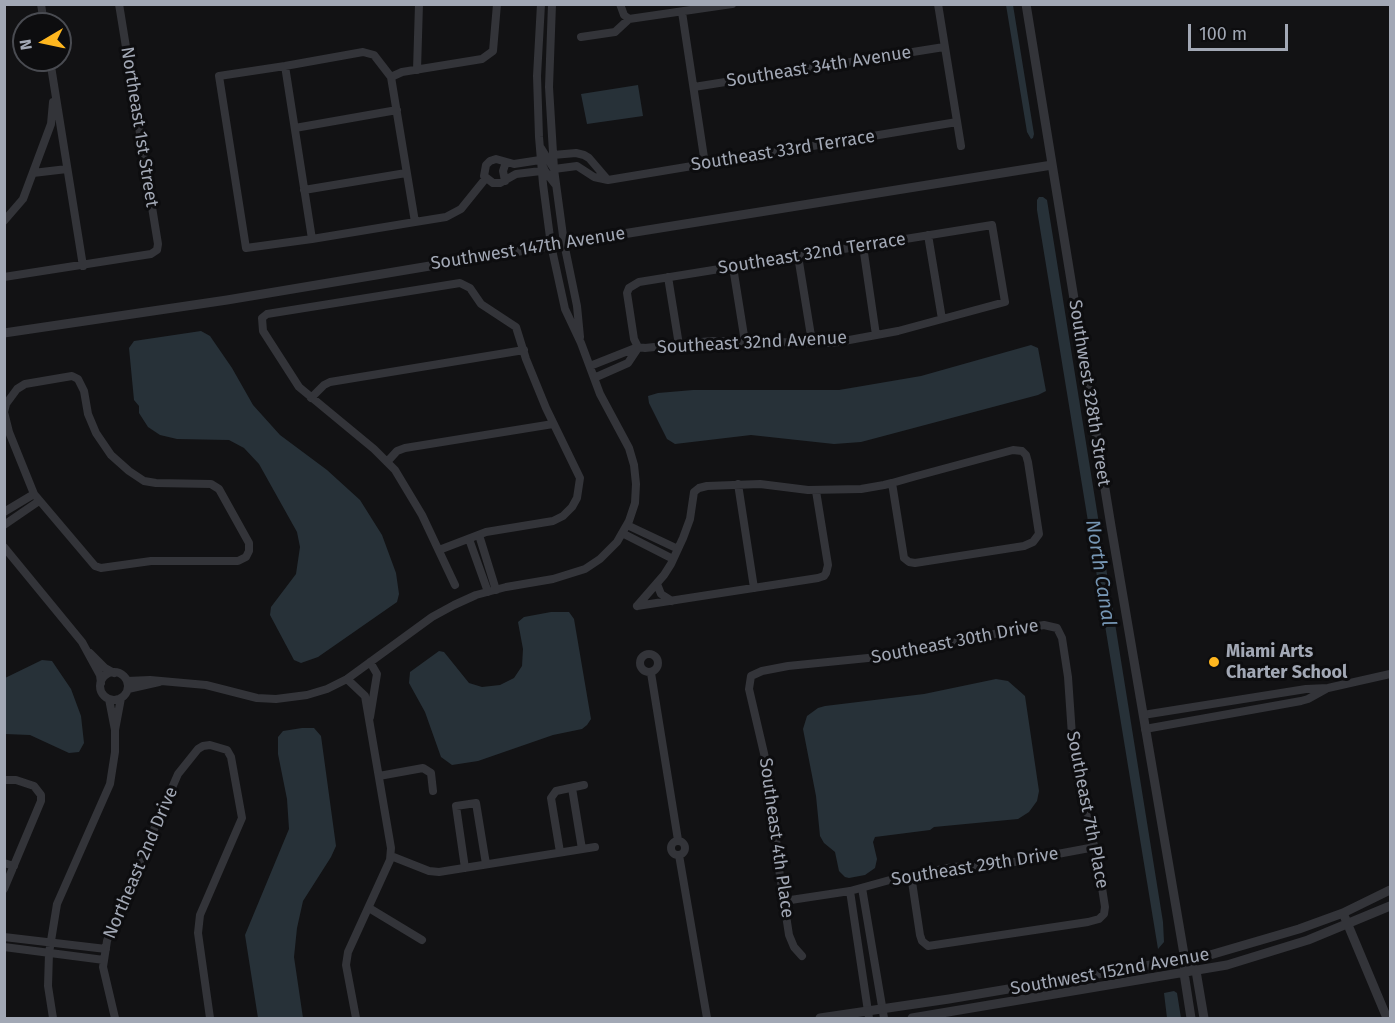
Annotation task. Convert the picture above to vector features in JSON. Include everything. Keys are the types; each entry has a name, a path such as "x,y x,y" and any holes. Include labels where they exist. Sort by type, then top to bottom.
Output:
{"street":[{"name":"Northeast 1st Street","path":"83,266 151,254 157,250 158,244 119,4"},
{"path":"417,70 419,4"},
{"path":"391,77 402,72 482,59 493,51 497,4"},
{"path":"127,685 150,685 160,682 206,685 241,695 276,699 307,695 327,689 347,679 432,617 454,605 492,591 553,579 585,569 600,559 622,534 635,503 634,465 629,448 594,378 565,309 551,245 540,160 537,76 541,4"},
{"path":"552,4 549,87 555,185 577,306 580,343"},
{"path":"620,4 624,15 629,19"},
{"path":"581,37 615,32 629,19 732,4"},
{"path":"938,4 960,146"},
{"name":"Southwest 328th Street","path":"1026,4 1185,960 1184,973 1191,1018"},
{"path":"682,12 705,164"},
{"name":"Southeast 34th Avenue","path":"694,87 945,47"},
{"path":"415,222 391,77 374,55 363,52 219,76 246,248 312,239 415,222 454,214 461,209 486,178"},
{"path":"285,66 312,239"},
{"path":"4,277 83,266 52,72"},
{"path":"4,221 23,199 51,124 55,92"},
{"path":"295,128 397,111"},
{"name":"Southeast 33rd Terrace","path":"608,180 957,122"},
{"path":"540,147 554,169"},
{"path":"553,155 576,153 584,155 608,180"},
{"path":"540,160 514,164 496,159 490,161 484,170 484,176 493,183 505,181 516,174 542,171"},
{"path":"540,160 555,185"},
{"path":"505,181 503,171 506,162"},
{"name":"Southwest 147th Avenue","path":"4,333 227,300 551,245 1052,165"},
{"path":"554,169 577,166 594,177 608,180"},
{"path":"33,173 67,169"},
{"path":"304,190 406,173"},
{"name":"Southeast 32nd Terrace","path":"638,347 634,339 627,293 633,284 992,225 1005,302"},
{"path":"928,235 942,319"},
{"path":"863,246 876,335"},
{"path":"798,256 812,342"},
{"path":"733,267 745,342"},
{"path":"668,277 679,345"},
{"path":"439,550 504,528 553,521 563,516 577,498 579,478 553,424 516,327 481,304 470,288 460,283 267,314 262,318 263,331 299,387 395,470 408,489 455,585"},
{"name":"Southeast 32nd Avenue","path":"590,366 638,347 711,341 833,343 876,335 1005,302"},
{"name":"Southeast 32nd Avenue","path":"594,378 628,363 638,347"},
{"path":"311,398 330,382 524,350"},
{"path":"72,376 78,379 84,390 88,414 96,434 111,455 144,481 211,484 219,489 249,543 249,551 246,557 238,561 151,561 101,568 95,566 37,498 9,432 4,412 6,404 17,389 25,384 72,376"},
{"path":"387,462 397,451 405,448 553,424"},
{"path":"816,491 828,569 826,573 818,578 637,606 657,584 673,560 690,519 694,492 706,486 760,484 816,491 861,489 892,483 1013,450 1022,451 1028,462 1039,534 1037,539 1024,546 915,563 909,562 904,558 892,483"},
{"path":"738,484 754,588"},
{"path":"4,512 18,504 37,498"},
{"path":"4,525 24,512 37,498"},
{"path":"18,504 24,512"},
{"path":"627,525 678,549"},
{"path":"622,534 673,560"},
{"path":"479,535 492,591"},
{"path":"469,539 492,591"},
{"path":"4,547 52,604 88,652 100,675 102,693 109,699 115,730"},
{"path":"475,556 485,553"},
{"path":"657,584 661,594 673,601"},
{"name":"Southeast 30th Drive","path":"749,680 756,673 788,666 898,655 1046,625 1057,628"},
{"name":"Southeast 7th Place","path":"911,875 920,935 922,941 928,946 998,937 1099,919 1104,914 1095,847 1079,784 1071,735 1062,638 1057,628"},
{"path":"88,652 105,668 122,675 127,685"},
{"path":"370,662 377,674 370,718"},
{"path":"101,683 106,676 114,673"},
{"path":"651,673 678,840 684,843 686,848 684,853 679,855 706,1018"},
{"path":"1143,715 1306,689 1328,688 1390,674"},
{"path":"347,679 365,696 391,848 390,860 348,952 346,965 356,1018"},
{"name":"Southeast 4th Place","path":"749,680 751,699 771,786 789,935 794,947 802,957"},
{"path":"53,1018 48,986 49,952 57,904 110,784 115,752 115,730 121,698 127,685"},
{"path":"1145,729 1301,701 1328,688"},
{"path":"365,696 375,695"},
{"path":"109,699 121,698"},
{"name":"Northeast 2nd Drive","path":"115,1018 103,967 112,926 178,774 198,749 210,746 226,750 231,757 242,818 204,908 198,933 210,1018"},
{"path":"379,776 423,768 431,773 433,791"},
{"path":"4,780 16,780 34,786 38,790 41,801 4,889"},
{"path":"560,852 551,798 556,791 584,785"},
{"path":"572,788 582,849"},
{"path":"465,868 456,807 476,803 486,864"},
{"path":"391,856 429,871 439,872 595,847"},
{"name":"Southeast 29th Drive","path":"784,901 850,891 953,867 1009,863 1095,847"},
{"path":"4,863 14,866"},
{"path":"862,888 883,1013"},
{"name":"Southwest 152nd Avenue","path":"820,1018 883,1013 949,999 1185,960 1264,940 1343,912 1390,890"},
{"path":"850,891 869,1014"},
{"name":"Southwest 152nd Avenue","path":"912,1018 1196,971 1268,954 1390,906"},
{"path":"369,908 422,940"},
{"path":"1343,912 1386,1018"},
{"path":"104,960 7,948 7,938 106,949"},
{"path":"84,957 85,947"},
{"path":"860,956 873,954"},
{"path":"1185,960 1196,971 1204,1018"}],"water":[{"path":"1006,5 1013,5 1034,134 1031,139 1027,132"},
{"path":"638,85 643,116 587,124 581,94"},
{"name":"North Canal","path":"1039,197 1047,200 1163,922 1164,942 1158,949 1037,210"},
{"path":"201,331 210,336 253,405 280,435 327,470 360,500 382,535 396,573 399,594 397,602 318,657 301,663 294,660 270,615 271,607 296,574 300,547 297,532 259,464 244,448 229,440 177,439 160,435 148,427 134,400 129,348 134,341"},
{"path":"1031,345 1038,348 1046,391 861,442 834,444 751,435 675,444 667,439 649,403 648,396 693,390 839,390 921,376"},
{"path":"551,612 569,612 574,619 591,719 582,729 553,735 478,761 452,765 441,757 425,712 409,683 410,672 439,651 444,652 469,683 482,687 500,685 514,678 522,666 523,649 518,622 524,617"},
{"path":"42,660 52,661 71,689 81,716 84,743 79,752 69,753 30,735 5,734 5,678"},
{"path":"996,679 1008,681 1025,696 1039,791 1037,801 1029,812 1018,819 934,827 930,830 875,837 873,842 877,859 875,868 865,875 845,877 839,871 835,852 824,843 820,836 816,796 803,729 807,716 825,706 924,694"},
{"path":"314,728 321,736 336,846 303,901 297,928 294,957 303,1018 258,1018 245,935 289,829 287,799 278,754 278,737 283,731"},
{"path":"1174,991 1177,993 1181,1018 1167,1018 1164,993"}],"place":[{"name":"Miami Arts Charter School","path":"1214,662"}]}
